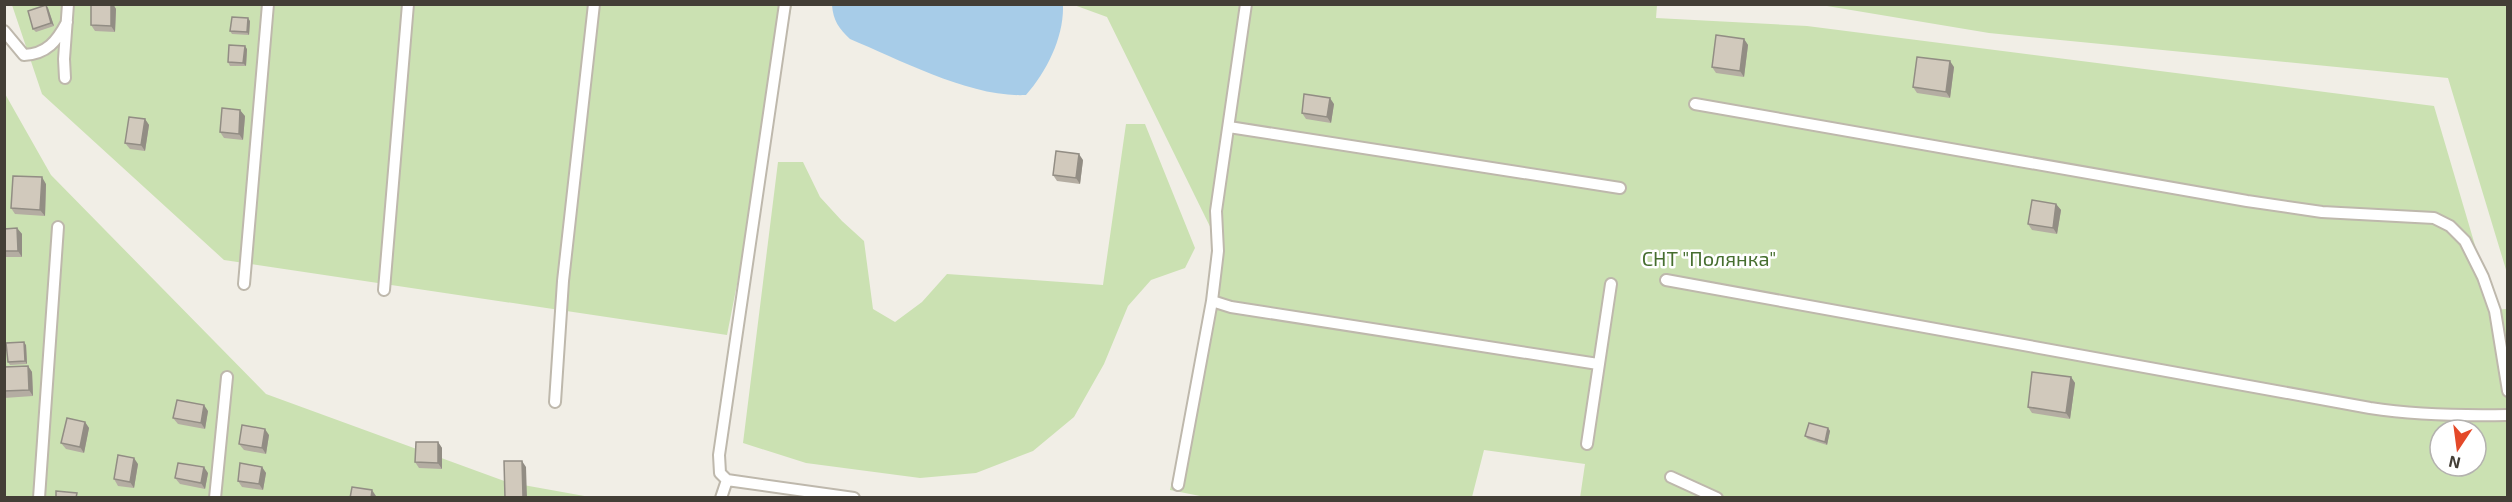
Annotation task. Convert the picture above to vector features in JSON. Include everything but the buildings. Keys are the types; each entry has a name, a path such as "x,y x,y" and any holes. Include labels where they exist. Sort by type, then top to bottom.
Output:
{"lane":[{"path":"65,78 68,4"},
{"path":"244,284 268,4"},
{"path":"384,291 408,4"},
{"path":"555,402 563,281 594,4"},
{"path":"785,4 719,455 720,473 727,480 854,498"},
{"path":"1178,485 1212,301 1218,251 1216,211 1246,4"},
{"path":"4,31 24,55 35,55 56,42 67,22"},
{"path":"1695,104 2247,201 2322,212 2434,218 2450,226 2465,241 2483,277 2495,311 2504,380 2508,391"},
{"path":"1229,127 1620,188"},
{"path":"39,498 58,227"},
{"path":"1666,280 2370,408 2423,415 2508,415"},
{"path":"1587,444 1611,284"},
{"path":"1212,301 1231,307 1598,364"},
{"path":"215,498 227,376"},
{"path":"1671,477 1717,498"},
{"path":"722,498 727,480"}],"green space":[{"path":"12,5 792,5 727,335 224,260 42,94"},
{"name":"СНТ \"Полянка\"","path":"1074,5 1657,5 1656,18 1807,26 2434,106 2494,310 2507,309 2507,497 1580,498 1585,464 1484,450 1472,497 1210,498 1170,490 1223,253 1107,17"},
{"path":"1821,5 2507,5 2507,273 2448,78 1989,33"},
{"path":"4,92 51,175 266,394 507,482 590,497 5,497"},
{"path":"1126,124 1145,124 1195,248 1185,268 1151,280 1128,306 1104,364 1074,417 1033,451 976,473 920,478 806,463 743,443 778,162 803,162 820,197 864,241 873,309 895,322 922,302 947,274 1103,285"}],"water":[{"path":"832,5 1063,5 1063,17 1053,53 1034,86 1026,95 1005,94 936,76 850,39 837,24"}]}
